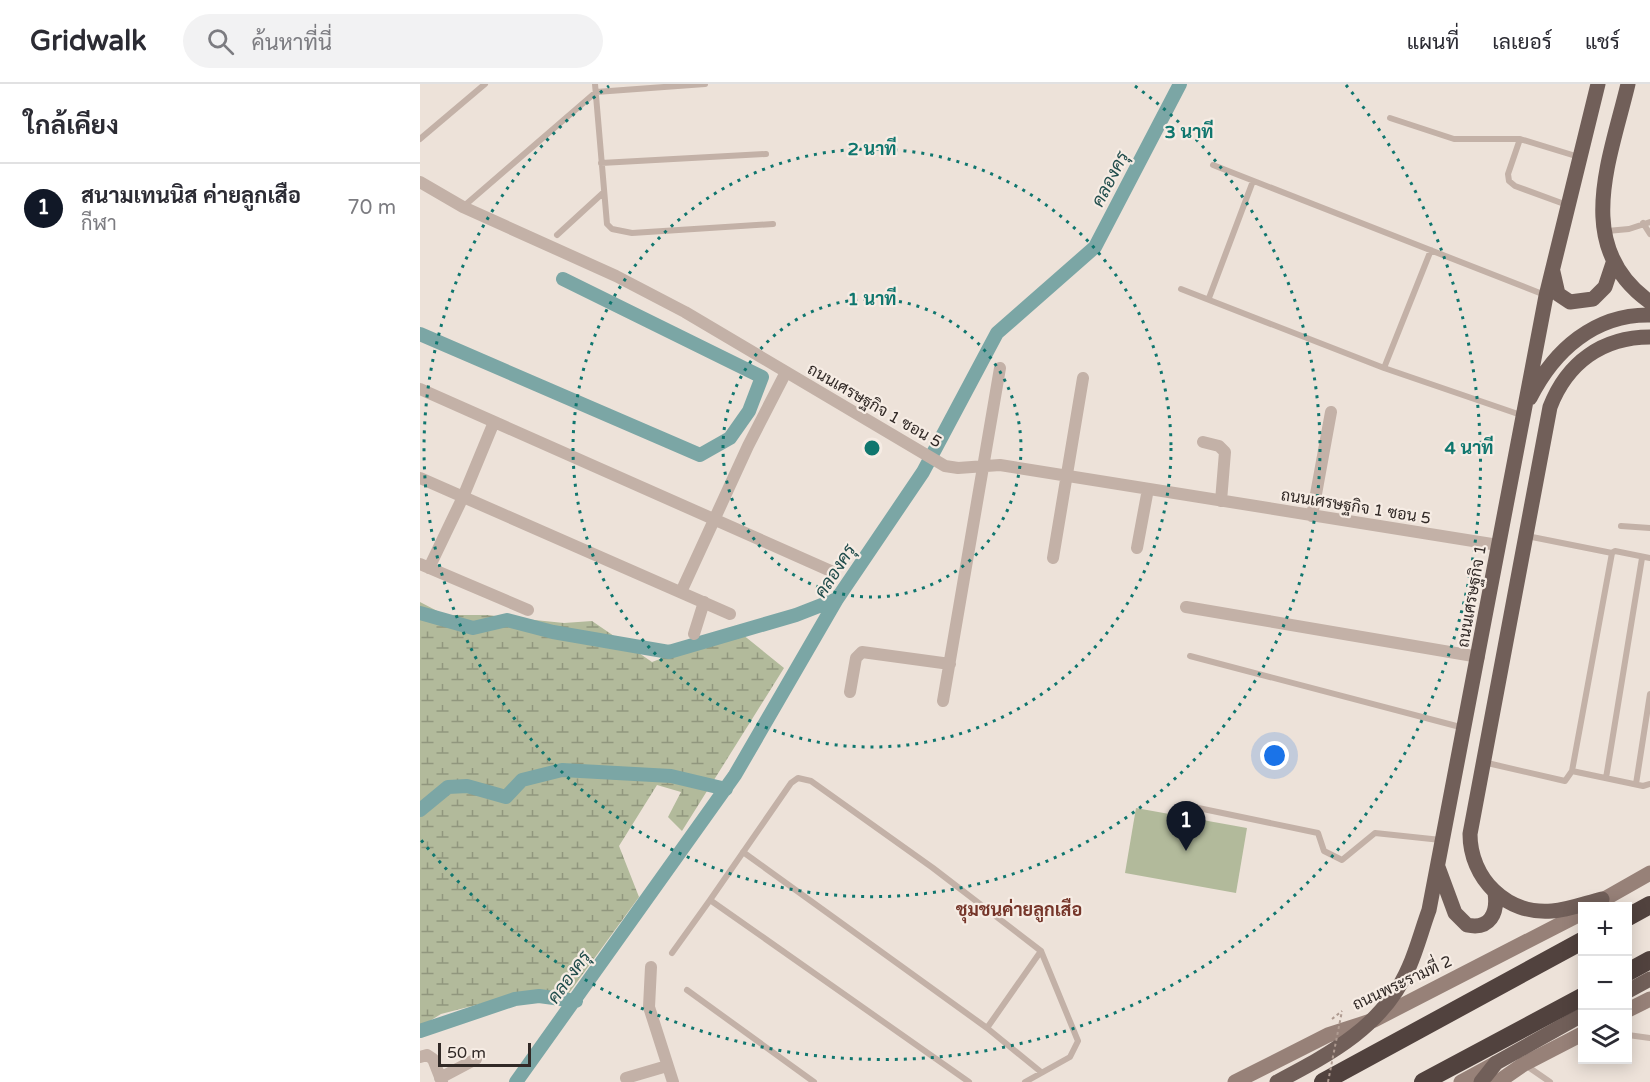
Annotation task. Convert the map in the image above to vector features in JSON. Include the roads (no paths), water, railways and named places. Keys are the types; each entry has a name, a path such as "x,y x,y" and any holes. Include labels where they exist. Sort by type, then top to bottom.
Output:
{"highway":[{"path":"1632,915 1650,905"},
{"path":"1323,1082 1578,943"},
{"path":"1632,970 1650,960"},
{"path":"1423,1082 1578,999"}],"main road":[{"name":"ถนนเศรษฐกิจ 1","path":"1277,1082 1338,1049 1374,1020 1394,994 1408,968 1429,910 1552,266 1598,84"},
{"path":"1628,84 1605,181 1602,206 1603,231 1613,264 1629,287 1650,302"},
{"path":"1552,266 1558,294 1570,302 1593,299 1605,287 1613,264"},
{"path":"1519,439 1529,402 1539,381 1564,350 1600,323 1625,316 1650,315"},
{"path":"1578,906 1551,911 1522,908 1504,900 1481,875 1470,846 1482,762 1546,420 1561,383 1584,357 1597,348 1632,337 1650,338"},
{"path":"1438,867 1455,913 1467,925 1480,925 1492,918 1497,907 1496,893"},
{"path":"1599,902 1650,873"},
{"name":"ถนนพระรามที่ 2","path":"1235,1082 1328,1035 1374,1020 1578,916"},
{"path":"1632,989 1650,979"},
{"path":"1632,1008 1650,999"},
{"path":"1461,1082 1578,1017"},
{"path":"1498,1082 1524,1064 1578,1036"},
{"path":"1480,1082 1496,1063"}],"street":[{"name":"ถนนเศรษฐกิจ 1 ซอน 5","path":"420,182 463,207 643,290 945,466 1000,465 1498,545"},
{"path":"943,701 1000,368"},
{"path":"681,592 786,372"},
{"path":"1053,558 1083,378"},
{"path":"420,389 833,572"},
{"path":"1312,516 1331,412"},
{"path":"494,422 463,497 425,566 528,610"},
{"path":"1203,442 1219,446 1226,452 1221,501"},
{"path":"420,478 730,614"},
{"path":"1137,548 1148,489"},
{"path":"694,634 704,602"},
{"path":"1186,607 1479,657"},
{"path":"850,692 856,658 862,652 950,664"},
{"path":"651,967 649,1007 673,1082"},
{"path":"420,1056 431,1056 441,1080 476,1059"},
{"path":"626,1078 667,1066"}],"lane":[{"path":"420,139 485,84"},
{"path":"596,84 607,224 619,231 773,224"},
{"path":"463,207 596,92 705,84"},
{"path":"1390,118 1454,139 1520,139 1580,157"},
{"path":"1520,139 1508,174 1509,181 1515,186 1567,205"},
{"path":"601,163 766,154"},
{"path":"1213,165 1546,296"},
{"path":"1209,298 1253,181"},
{"path":"557,235 604,192"},
{"path":"1603,231 1629,229 1647,223 1650,234"},
{"path":"1384,368 1431,250"},
{"path":"1180,289 1209,298 1384,368 1522,415"},
{"path":"1621,526 1650,528"},
{"path":"1526,536 1650,558"},
{"path":"1482,762 1565,781 1572,771 1612,553"},
{"path":"1606,778 1642,558"},
{"path":"1190,656 1464,728"},
{"path":"1636,784 1650,694"},
{"path":"1572,771 1636,784 1650,784"},
{"path":"672,953 791,783 805,778 933,868 1041,951 1078,1041 1070,1057 1025,1082"},
{"path":"1184,805 1318,833 1324,851 1342,860 1375,833 1444,840"},
{"path":"743,852 987,1028 1041,1072"},
{"path":"710,900 969,1082"},
{"path":"987,1028 1041,951"},
{"path":"687,990 814,1082"},
{"path":"1632,1036 1650,1038"},
{"path":"1524,1064 1550,1082"}],"waterway":[{"name":"คลองครุ","path":"516,1082 735,775 837,599 923,472 997,333 1095,247 1180,84"},
{"path":"420,334 700,455 730,438 749,411 762,377 563,279"},
{"path":"420,613 473,628 507,620 553,632 669,652 796,615 837,599"},
{"path":"420,810 448,787 467,786 506,797 522,780 562,770 671,776 726,789"},
{"path":"420,1031 515,999 539,996 576,1001"}],"place":[{"name":"สนามเทนนิส ค่ายลูกเสือ","path":"1186,851"}],"district":[{"name":"ชุมชนค่ายลูกเสือ","path":"1019,910"}]}
